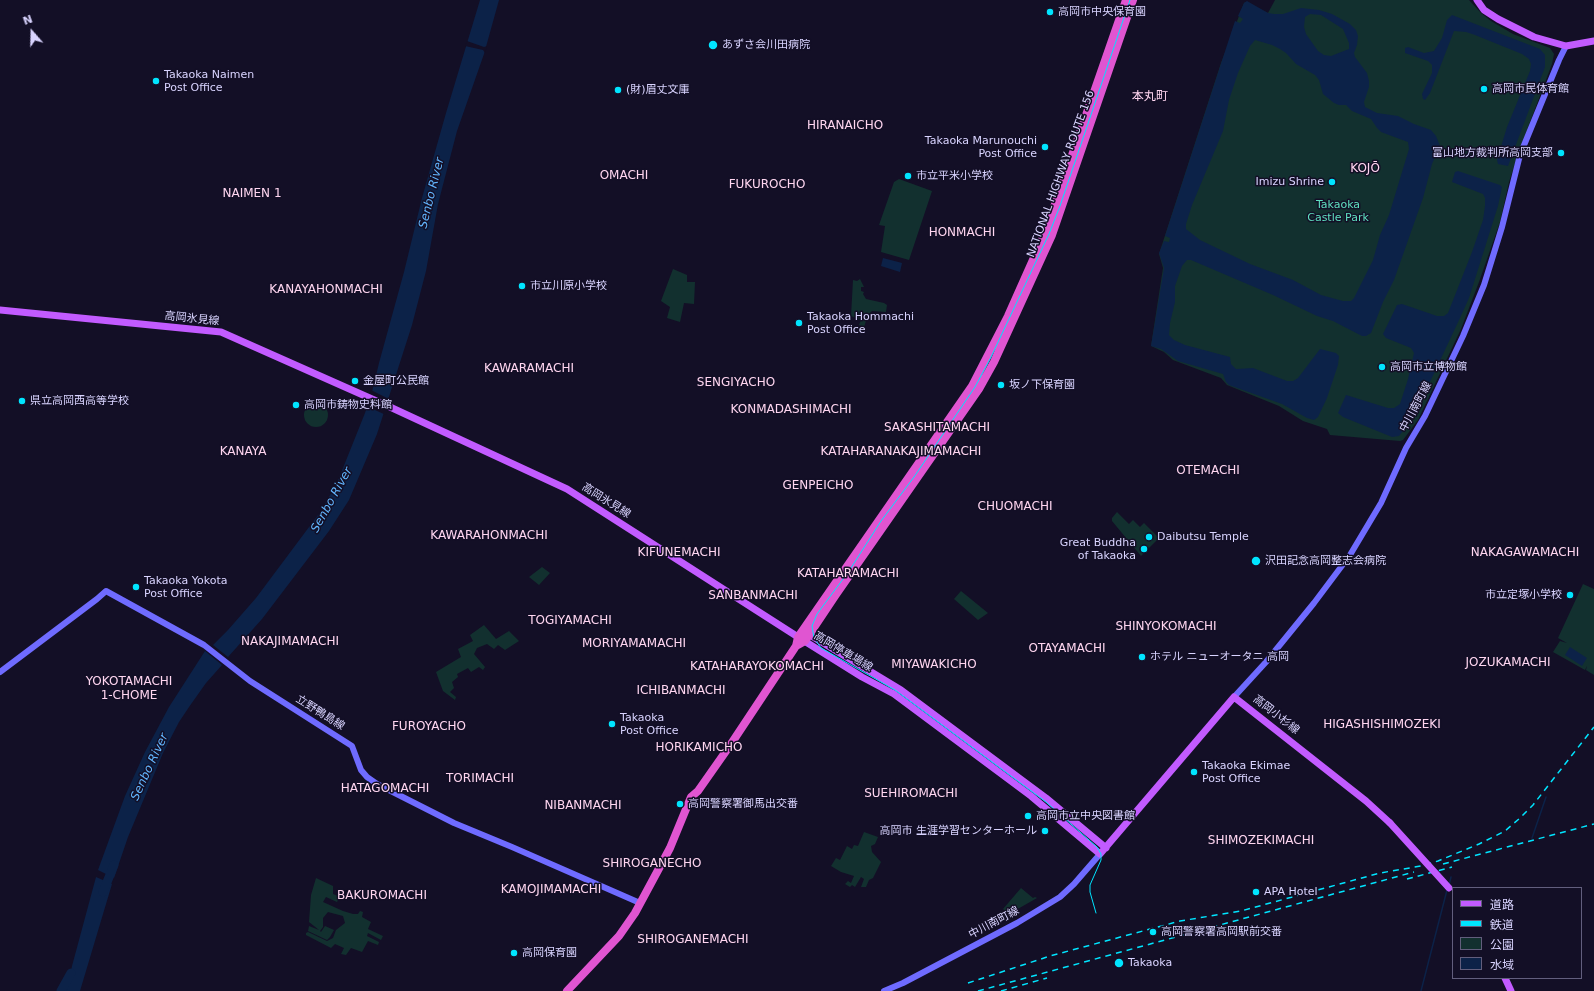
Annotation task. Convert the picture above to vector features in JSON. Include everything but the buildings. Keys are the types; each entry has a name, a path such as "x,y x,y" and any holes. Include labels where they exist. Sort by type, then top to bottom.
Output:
{"highway":[{"name":"NATIONAL HIGHWAY ROUTE 156","path":"804,638 972,386 1003,326 1047,227 1126,0"},
{"name":"NATIONAL HIGHWAY ROUTE 156","path":"804,638 835,596 979,389 994,362 1052,235 1133,0"},
{"path":"567,991 618,936 635,913 670,848 691,797 698,791 718,764 796,646 804,638"}],"main road":[{"path":"1476,0 1484,10 1534,37 1566,46 1594,41"},
{"name":"中川南町線","path":"1234,697 1266,662 1314,603 1350,555 1380,503 1406,448 1425,416 1463,336 1484,285 1502,227 1520,155 1566,46"},
{"name":"高岡氷見線","path":"0,310 221,332 390,407 567,489 804,638"},
{"name":"立野鴨島線","path":"0,672 106,591 206,647 250,681 352,746 361,770 366,776 383,787 454,823 520,850 640,904"},
{"name":"高岡停車場線","path":"804,638 903,691 1046,798 1106,848"},
{"name":"高岡停車場線","path":"804,638 862,677 894,694 1031,796 1100,854"},
{"path":"1100,854 1234,697"},
{"name":"高岡小杉線","path":"1234,697 1366,801 1390,824 1452,891"},
{"name":"中川南町線","path":"884,991 903,983 1017,923 1060,897 1074,884 1100,854"},
{"path":"1505,979 1511,991"}],"green space":[{"name":"Takaoka Castle Park","path":"1275,0 1469,0 1491,21 1513,34 1550,48 1554,54 1552,64 1519,151 1509,182 1500,222 1461,329 1418,420 1403,440 1400,441 1330,435 1327,429 1303,421 1279,406 1227,385 1221,378 1173,360 1164,352 1151,346 1163,268 1159,254 1221,63 1244,3 1246,2 1268,13"},
{"path":"899,179 932,191 909,260 881,252 885,226 879,225 894,182"},
{"path":"673,269 687,275 687,282 695,282 694,304 684,303 680,322 667,318 670,307 661,301"},
{"path":"860,279 864,287 861,287 861,291 864,292 863,294 866,299 887,305 886,312 872,311 868,315 864,327 859,325 861,320 851,316 853,280 857,281"},
{"path":"316,403 325,406 328,415 325,424 316,427 307,424 304,415 307,406"},
{"path":"1117,512 1129,524 1133,520 1140,527 1144,523 1159,538 1141,556 1112,521 1112,518"},
{"path":"542,567 550,573 539,585 529,577"},
{"path":"1583,584 1594,589 1594,675 1586,670 1587,666 1585,670 1553,652 1560,641 1567,643 1558,638"},
{"path":"961,591 988,613 978,620 954,599"},
{"path":"484,625 496,639 509,631 519,641 505,650 498,645 494,649 487,644 477,648 474,654 485,667 483,670 479,667 471,672 468,668 457,674 458,677 452,682 454,688 450,692 456,697 455,700 443,691 436,672 461,657 458,649 473,641 470,635"},
{"path":"864,832 878,837 875,844 871,846 872,852 881,862 873,878 869,880 866,887 861,887 864,879 861,877 855,887 852,885 850,887 845,884 848,881 851,883 854,876 841,872 831,866 836,858 840,860 847,846 852,849 854,845 858,846"},
{"path":"316,878 333,886 333,894 340,897 337,902 326,897 323,902 353,914 358,914 360,911 363,912 362,917 371,922 368,929 383,936 381,940 368,933 367,936 379,942 378,945 368,941 362,952 351,948 346,955 341,954 344,948 335,944 331,948 306,935 308,932 327,941 333,938 336,930 345,923 343,916 328,912 323,918 323,927 320,931 321,932 325,926 334,930 327,940 308,931 309,926 319,930 309,922 311,895"},
{"path":"1021,888 1033,898 1037,898 1009,914 1003,909"}],"water":[{"path":"480,0 499,0 484,54 457,131 438,204 426,271 412,325 377,434 349,500 329,531 262,619 228,657 213,645 256,598 321,511 337,483 365,413 404,272 422,198"},
{"path":"1247,1 1268,13 1274,14 1283,14 1301,8 1319,10 1332,14 1350,24 1356,30 1358,36 1354,53 1355,57 1367,73 1369,81 1369,87 1364,102 1365,107 1377,113 1398,116 1431,130 1436,136 1440,146 1432,164 1423,198 1394,280 1383,302 1371,333 1366,336 1362,336 1333,321 1317,316 1273,295 1191,260 1187,260 1182,266 1175,286 1175,302 1170,323 1169,335 1174,340 1185,345 1230,357 1231,364 1236,369 1253,368 1287,381 1293,381 1298,378 1320,349 1336,353 1339,356 1338,365 1327,398 1318,417 1314,420 1307,418 1282,404 1229,385 1223,374 1178,361 1161,349 1151,346 1164,268 1159,253 1164,241 1169,242 1170,238 1165,236 1235,21 1240,23 1243,19 1238,16 1244,3","holes":["1310,14 1321,15 1343,29 1349,43 1349,49 1331,56 1324,55 1318,51 1306,34 1304,27 1305,17","1255,40 1280,49 1296,64 1315,75 1319,80 1323,94 1334,103 1346,105 1352,111 1371,119 1381,132 1408,142 1409,149 1389,215 1380,235 1373,260 1354,298 1351,301 1343,301 1321,295 1293,280 1250,264 1200,240 1186,229 1186,224 1192,205 1223,131 1229,100 1238,73 1250,46"]},
{"path":"1452,15 1540,49 1545,55 1545,67 1508,166 1498,164 1497,160 1507,127 1530,71 1531,64 1529,59 1522,54 1475,35 1466,32 1454,31 1430,93 1425,100 1423,99 1422,94 1432,73 1432,65 1428,61 1405,53 1405,48 1408,47 1424,53 1434,51 1442,38 1447,20"},
{"path":"1458,171 1500,185 1502,187 1498,206 1469,298 1460,318 1413,418 1399,436 1392,437 1343,417 1338,413 1346,395 1388,408 1394,408 1400,404 1414,353 1411,348 1386,338 1383,334 1397,305 1402,304 1437,316 1444,316 1448,313 1472,252 1483,220 1485,206 1485,198 1483,194 1452,182 1455,172"},
{"path":"883,258 902,263 900,272 881,266"},
{"path":"1570,647 1587,658 1582,666 1565,655"},
{"path":"205,651 222,665 206,683 189,707 179,722 163,753 128,837 114,878 98,870 125,796 145,752 169,707"},
{"path":"96,877 112,884 80,991 62,991 69,971 71,971"}],"pier":[{"path":"467,41 484,47 487,46 485,53 483,50 465,46"},
{"path":"371,390 391,400 386,415 366,406"}],"waterway":[{"path":"1532,838 1546,797"},
{"name":"Senbo River","path":"103,892 114,865"},
{"path":"1449,885 1451,877"},
{"path":"1421,991 1447,890"},
{"path":"61,991 71,973"}],"tram line":[{"path":"1096,913 1090,892 1090,885 1101,860 1101,854 1097,847 1046,802 895,690 821,648 814,638 812,626 817,614 849,571 881,521 914,477 975,387 991,357 1049,234 1060,206 1130,0"}],"railway":[{"path":"968,983 1050,956 1180,921 1241,911 1380,873 1421,866 1438,861 1479,844 1505,831 1533,805 1594,727"},
{"path":"1443,864 1594,824"},
{"path":"1407,879 1452,867"},
{"path":"978,991 1414,872"},
{"path":"1001,991 1047,978"}],"place":[{"name":"高岡市中央保育園","path":"1050,12"},
{"name":"あずさ会川田病院","path":"713,45"},
{"name":"Takaoka Naimen Post Office","path":"156,81"},
{"name":"高岡市民体育館","path":"1484,89"},
{"name":"(財)眉丈文庫","path":"618,90"},
{"name":"Takaoka Marunouchi Post Office","path":"1045,147"},
{"name":"富山地方裁判所高岡支部","path":"1561,153"},
{"name":"市立平米小学校","path":"908,176"},
{"name":"Imizu Shrine","path":"1332,182"},
{"name":"市立川原小学校","path":"522,286"},
{"name":"Takaoka Hommachi Post Office","path":"799,323"},
{"name":"高岡市立博物館","path":"1382,367"},
{"name":"金屋町公民館","path":"355,381"},
{"name":"坂ノ下保育園","path":"1001,385"},
{"name":"県立高岡西高等学校","path":"22,401"},
{"name":"高岡市鋳物史料館","path":"296,405"},
{"name":"Daibutsu Temple","path":"1149,537"},
{"name":"Great Buddha of Takaoka","path":"1144,549"},
{"name":"沢田記念高岡整志会病院","path":"1256,561"},
{"name":"Takaoka Yokota Post Office","path":"136,587"},
{"name":"市立定塚小学校","path":"1570,595"},
{"name":"ホテル ニューオータニ 高岡","path":"1142,657"},
{"name":"Takaoka Post Office","path":"612,724"},
{"name":"Takaoka Ekimae Post Office","path":"1194,772"},
{"name":"高岡警察署御馬出交番","path":"680,804"},
{"name":"高岡市立中央図書館","path":"1028,816"},
{"name":"高岡市 生涯学習センターホール","path":"1045,831"},
{"name":"APA Hotel","path":"1256,892"},
{"name":"高岡警察署高岡駅前交番","path":"1153,932"},
{"name":"高岡保育園","path":"514,953"},
{"name":"Takaoka","path":"1119,963"}],"district":[{"name":"本丸町","path":"1150,97"},
{"name":"HIRANAICHO","path":"845,126"},
{"name":"KOJŌ","path":"1365,169"},
{"name":"OMACHI","path":"624,176"},
{"name":"FUKUROCHO","path":"767,185"},
{"name":"NAIMEN 1","path":"252,194"},
{"name":"HONMACHI","path":"962,233"},
{"name":"KANAYAHONMACHI","path":"326,290"},
{"name":"KAWARAMACHI","path":"529,369"},
{"name":"SENGIYACHO","path":"736,383"},
{"name":"KONMADASHIMACHI","path":"791,410"},
{"name":"SAKASHITAMACHI","path":"937,428"},
{"name":"KANAYA","path":"243,452"},
{"name":"KATAHARANAKAJIMAMACHI","path":"901,452"},
{"name":"OTEMACHI","path":"1208,471"},
{"name":"GENPEICHO","path":"818,486"},
{"name":"CHUOMACHI","path":"1015,507"},
{"name":"KAWARAHONMACHI","path":"489,536"},
{"name":"KIFUNEMACHI","path":"679,553"},
{"name":"NAKAGAWAMACHI","path":"1525,553"},
{"name":"KATAHARAMACHI","path":"848,574"},
{"name":"SANBANMACHI","path":"753,596"},
{"name":"TOGIYAMACHI","path":"570,621"},
{"name":"SHINYOKOMACHI","path":"1166,627"},
{"name":"NAKAJIMAMACHI","path":"290,642"},
{"name":"MORIYAMAMACHI","path":"634,644"},
{"name":"OTAYAMACHI","path":"1067,649"},
{"name":"JOZUKAMACHI","path":"1508,663"},
{"name":"MIYAWAKICHO","path":"934,665"},
{"name":"KATAHARAYOKOMACHI","path":"757,667"},
{"name":"YOKOTAMACHI 1-CHOME","path":"129,689"},
{"name":"ICHIBANMACHI","path":"681,691"},
{"name":"HIGASHISHIMOZEKI","path":"1382,725"},
{"name":"FUROYACHO","path":"429,727"},
{"name":"HORIKAMICHO","path":"699,748"},
{"name":"TORIMACHI","path":"480,779"},
{"name":"HATAGOMACHI","path":"385,789"},
{"name":"SUEHIROMACHI","path":"911,794"},
{"name":"NIBANMACHI","path":"583,806"},
{"name":"SHIMOZEKIMACHI","path":"1261,841"},
{"name":"SHIROGANECHO","path":"652,864"},
{"name":"KAMOJIMAMACHI","path":"551,890"},
{"name":"BAKUROMACHI","path":"382,896"},
{"name":"SHIROGANEMACHI","path":"693,940"}]}
